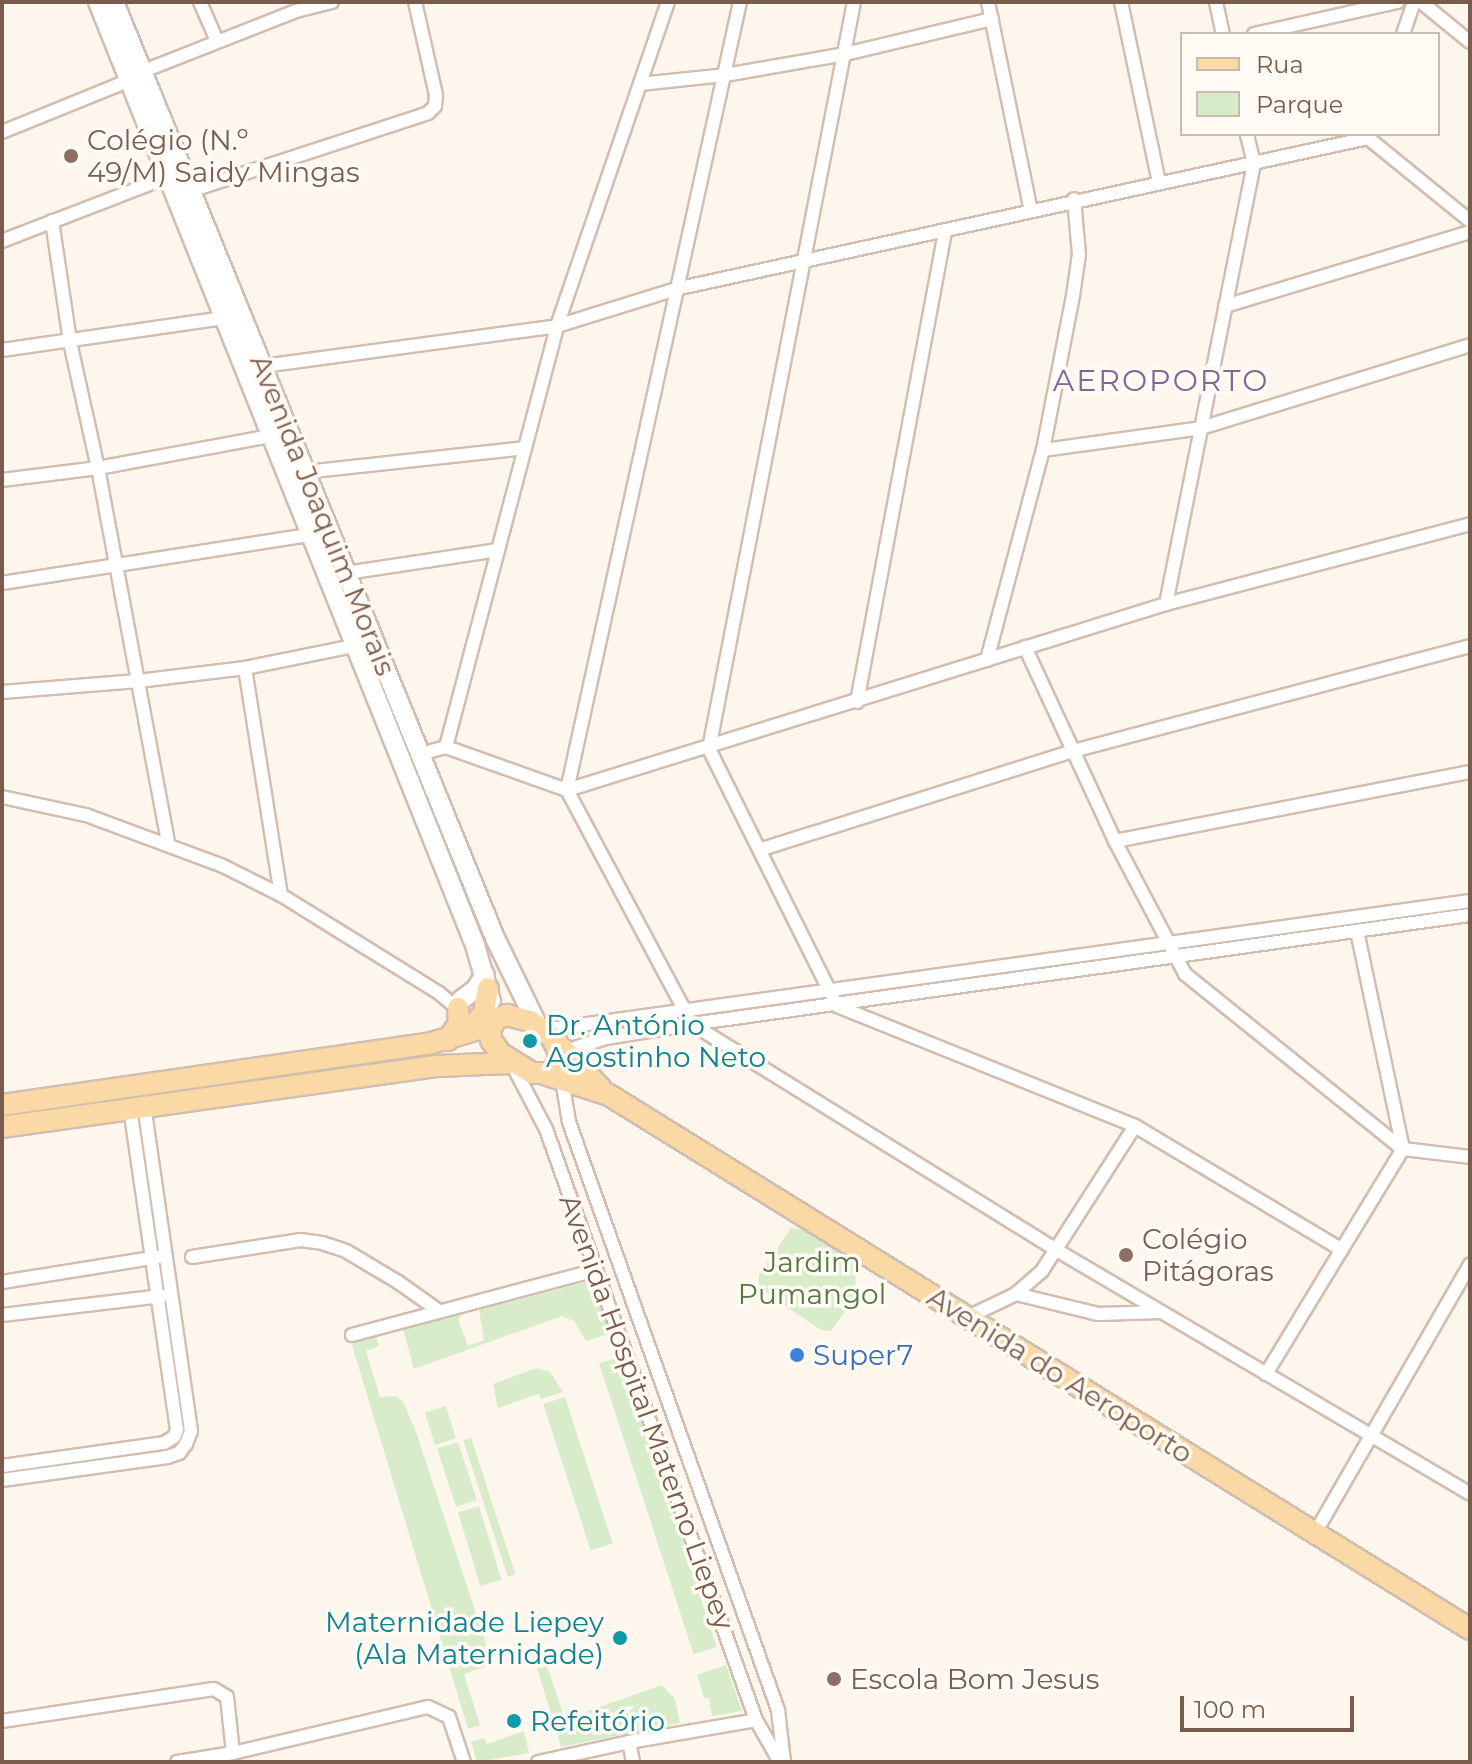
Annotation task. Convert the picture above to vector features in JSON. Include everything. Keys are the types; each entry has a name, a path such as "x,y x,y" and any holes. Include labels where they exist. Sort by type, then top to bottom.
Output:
{"main road":[{"path":"479,1029 486,981"},
{"path":"460,1004 459,1023 479,1029 511,1063"},
{"path":"2,1105 479,1029 513,1015 553,1051"},
{"path":"2,1127 438,1066 511,1063 553,1051"},
{"name":"Avenida do Aeroporto","path":"553,1051 609,1095 1470,1629"}],"street":[{"name":"Avenida Joaquim Morais","path":"98,2 190,191 495,938 553,1051"},
{"name":"Avenida Joaquim Morais","path":"114,2 168,177 486,981"},
{"path":"200,2 217,41"},
{"path":"2,132 294,6 332,2"},
{"path":"190,191 428,113 435,106 415,2"},
{"path":"446,747 557,326 668,2"},
{"path":"740,2 680,288 567,790 692,1024 1058,1251 1470,1494"},
{"path":"854,2 709,749 762,849 837,1006 1135,1126 1342,1250"},
{"path":"988,2 1031,211"},
{"path":"1121,2 1159,183"},
{"path":"1216,2 1223,32"},
{"path":"1263,32 1397,2"},
{"path":"1404,32 1414,2"},
{"path":"1421,2 1470,42"},
{"path":"640,84 725,75 845,54 992,19"},
{"path":"1166,604 1254,163 1247,136"},
{"path":"263,366 557,326 680,288 1369,136 1470,221"},
{"path":"2,241 168,177"},
{"path":"987,660 1043,450 1079,254 1074,199"},
{"path":"52,221 70,342 98,468 168,843"},
{"path":"857,702 945,230"},
{"path":"1225,306 1470,232"},
{"path":"2,350 224,318"},
{"path":"1043,450 1201,428 1470,345"},
{"path":"2,480 98,468 271,436"},
{"path":"305,472 525,448"},
{"path":"420,754 446,747 567,790 709,749 1166,604 1470,524"},
{"path":"2,583 310,535"},
{"path":"346,573 498,550"},
{"path":"2,692 138,681 245,668 353,646"},
{"path":"762,849 1073,751 1470,646"},
{"path":"1025,647 1115,841 1185,974 1403,1149 1470,1157"},
{"path":"245,668 281,895"},
{"path":"1115,841 1470,772"},
{"path":"2,797 86,815 168,843 281,895 460,1004 479,1029"},
{"path":"553,1051 685,1009 1470,901"},
{"path":"553,1051 606,1038 692,1024 1470,915"},
{"path":"1266,1374 1403,1149 1357,931"},
{"path":"460,1004 486,981"},
{"name":"Avenida Hospital Materno Liepey","path":"553,1051 569,1122 778,1710 782,1762"},
{"name":"Avenida Hospital Materno Liepey","path":"511,1063 536,1104 756,1720 782,1762"},
{"path":"2,1466 164,1443 174,1437 177,1430 164,1296 165,1256 137,1106"},
{"path":"2,1480 167,1457 179,1453 191,1431 164,1296 151,1258 137,1106"},
{"path":"968,1317 1016,1294 1042,1271 1058,1251 1135,1126"},
{"path":"192,1257 301,1240 322,1243 346,1251 439,1311"},
{"path":"2,1282 165,1256"},
{"path":"1315,1533 1470,1265"},
{"path":"352,1335 597,1270"},
{"path":"1016,1294 1098,1314 1161,1312"},
{"path":"2,1315 164,1296"},
{"path":"623,1345 646,1338"},
{"path":"174,1437 186,1444"},
{"path":"2,1721 214,1689 227,1697 233,1753"},
{"path":"177,1762 233,1753 428,1707 449,1717 464,1762"},
{"path":"538,1762 629,1742 756,1720"},
{"path":"629,1742 633,1762"}],"green space":[{"name":"Jardim Pumangol","path":"791,1228 807,1230 850,1257 856,1267 855,1298 831,1331 821,1330 759,1288 759,1275"},
{"path":"594,1280 613,1333 586,1341 574,1321 562,1316 414,1369 403,1329 462,1314 458,1320 468,1346 484,1340 479,1310"},
{"path":"376,1336 379,1346 366,1351 380,1397 396,1396 403,1402 415,1429 491,1659 487,1666 464,1674 480,1725 468,1729 351,1342"},
{"path":"622,1356 717,1647 694,1654 599,1363"},
{"path":"537,1368 550,1372 563,1392 541,1399 539,1394 498,1408 493,1384"},
{"path":"565,1397 613,1543 591,1551 543,1404"},
{"path":"446,1406 456,1439 435,1445 425,1412"},
{"path":"471,1438 515,1574 508,1576 463,1440"},
{"path":"458,1442 477,1500 456,1507 437,1449"},
{"path":"479,1506 502,1580 480,1586 458,1512"},
{"path":"542,1652 565,1719 662,1685 675,1699 680,1723 561,1747 533,1655"},
{"path":"726,1665 742,1711 712,1716 709,1698 704,1698 697,1675"},
{"path":"524,1731 529,1753 477,1762 471,1742 484,1738 487,1744"}],"place":[{"name":"Colégio (N.º 49/M) Saidy Mingas","path":"71,156"},
{"name":"Dr. António Agostinho Neto","path":"530,1041"},
{"name":"Colégio Pitágoras","path":"1126,1255"},
{"name":"Super7","path":"797,1355"},
{"name":"Maternidade Liepey (Ala Maternidade)","path":"620,1638"},
{"name":"Escola Bom Jesus","path":"834,1679"},
{"name":"Refeitório","path":"514,1721"}],"district":[{"name":"AEROPORTO","path":"1161,381"}]}
